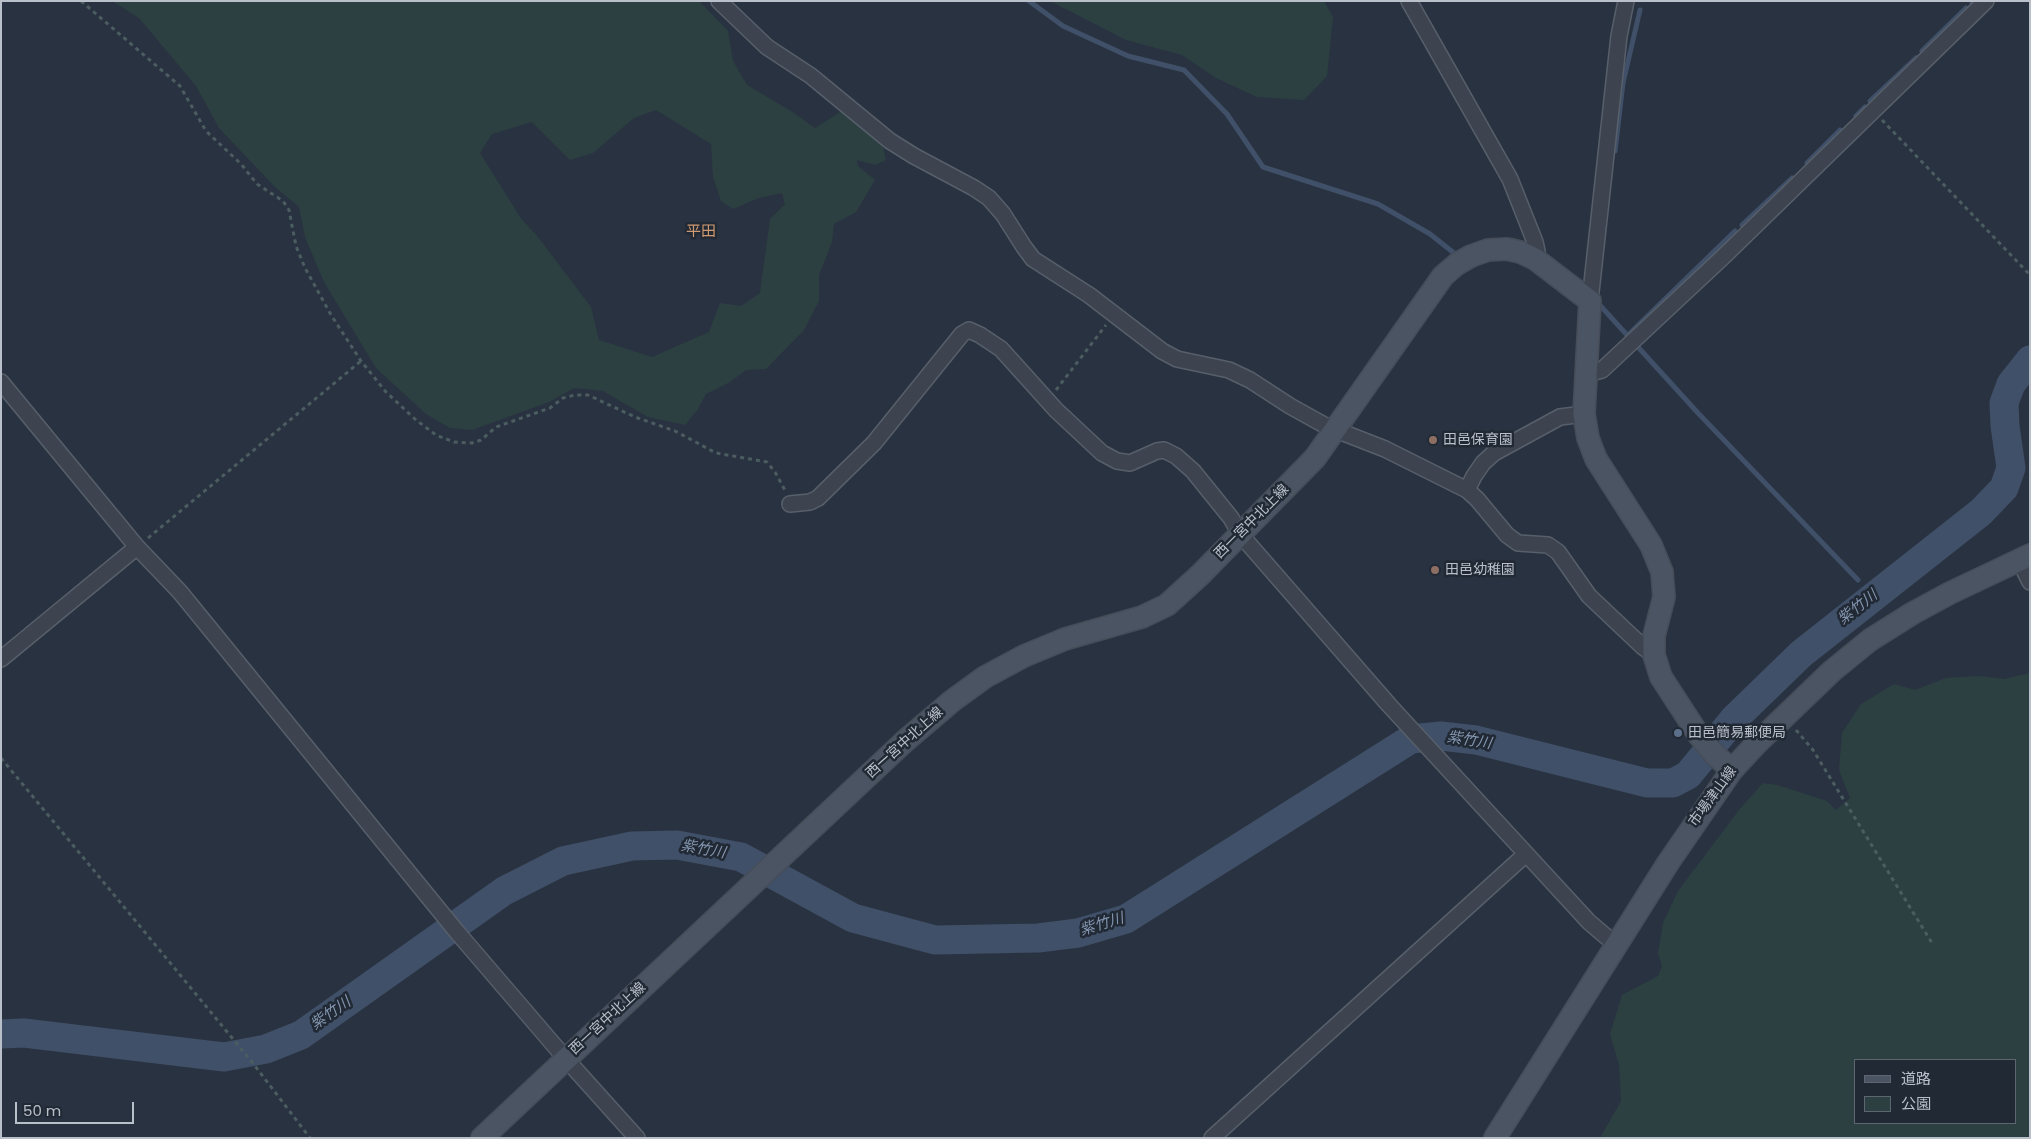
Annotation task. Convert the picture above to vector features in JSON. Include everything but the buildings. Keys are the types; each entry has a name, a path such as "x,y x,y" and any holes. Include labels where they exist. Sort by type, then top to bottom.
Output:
{"main road":[{"name":"西一宮中北上線","path":"482,1138 905,741 985,676 1024,656 1066,639 1142,617 1167,605 1200,575 1315,458 1443,276 1457,264 1471,256 1488,250 1507,249 1520,252 1536,259 1590,301"},
{"path":"1590,301 1584,414 1588,438 1596,459 1651,545 1662,572 1664,596 1654,636 1654,655 1662,677 1698,734 1715,755 1732,770"},
{"name":"市場津山線","path":"1495,1138 1673,855 1732,770 1784,716 1832,671 1870,640 1950,592 2024,557"}],"street":[{"path":"719,1 766,47 811,76 890,141 989,198 1003,214 1033,259 1090,295 1162,352 1176,359 1229,370 1250,380 1290,406 1335,430 1402,457 1466,490 1477,499 1506,535 1518,543 1548,544 1558,552 1589,596 1654,655"},
{"path":"1409,1 1510,179 1535,242 1536,259"},
{"path":"1590,301 1619,36 1626,1"},
{"path":"1586,374 1602,370 1723,257 1986,1"},
{"path":"790,504 810,502 818,498 854,465 874,443 962,334 969,330 980,335 1001,349 1056,410 1102,453 1117,462 1130,462 1164,450 1176,456 1204,485 1231,518 1240,534 1413,731 1593,927 1616,946"},
{"path":"1,382 138,547 180,592 457,932 636,1138"},
{"path":"1466,490 1474,476 1494,453 1560,417 1584,414"},
{"path":"1,659 138,547"},
{"path":"2024,557 2030,582"},
{"path":"1212,1138 1526,854"}],"path":[{"path":"82,1 180,86 206,131 241,164 257,184 283,201 289,210 296,246 305,268 331,315 361,361 386,392 416,420 436,435 454,442 472,443 481,440 496,427 550,408 563,398 575,395 588,395 635,417 675,431 716,453 767,462 788,494 790,504"},
{"path":"1873,111 2030,275"},
{"path":"1047,399 1115,314"},
{"path":"138,547 361,361"},
{"path":"1784,716 1813,750 1932,943"},
{"path":"1,758 252,1062 310,1138"}],"green space":[{"path":"112,1 699,1 728,31 733,61 747,85 791,111 815,128 842,111 882,143 886,160 875,165 857,160 858,166 875,180 856,212 834,224 832,242 819,275 819,301 804,330 766,369 746,370 730,382 706,394 698,409 685,425 648,417 603,391 574,388 549,402 472,430 450,428 426,414 376,368 324,282 305,237 299,207 275,187 219,128 196,86 139,18","holes":["656,110 711,144 713,177 721,201 733,209 759,198 782,193 785,204 770,219 760,293 741,306 720,303 709,332 652,357 599,340 591,307 538,237 520,217 480,153 492,134 532,122 570,160 593,153 634,118"]},
{"path":"1050,1 1324,1 1333,17 1327,76 1304,100 1257,97 1216,78 1182,55 1126,40"},
{"path":"2030,673 2030,1138 1600,1138 1621,1101 1619,1065 1610,1034 1622,995 1658,976 1662,966 1658,953 1663,923 1678,891 1739,810 1763,783 1777,785 1827,801 1836,810 1850,798 1839,770 1842,733 1861,704 1894,684 1915,690 1946,678 1979,676 2004,679"}],"waterway":[{"path":"1029,1 1063,26 1128,56 1184,70 1227,114 1263,167 1378,204 1430,234 1454,253"},
{"path":"1922,51 1966,8"},
{"path":"1615,151 1623,83 1640,10"},
{"path":"1870,101 1916,58"},
{"path":"1856,116 1865,107"},
{"path":"1807,163 1840,130"},
{"path":"1742,225 1792,178"},
{"path":"1627,336 1735,231"},
{"path":"1597,302 1698,413 1858,580"},
{"name":"紫竹川","path":"1,1034 24,1033 224,1057 266,1049 301,1035 504,891 563,861 632,846 677,845 741,857 853,918 935,940 1038,938 1078,933 1126,919 1411,739 1441,736 1476,740 1647,783 1673,783 1688,775 1734,719 1801,654 1981,512 2004,488 2011,468 2004,403 2011,384 2030,360"}],"place":[{"name":"田邑保育園","path":"1433,440"},
{"name":"田邑幼稚園","path":"1435,570"},
{"name":"田邑簡易郵便局","path":"1678,733"}],"district":[{"name":"平田","path":"701,232"}]}
